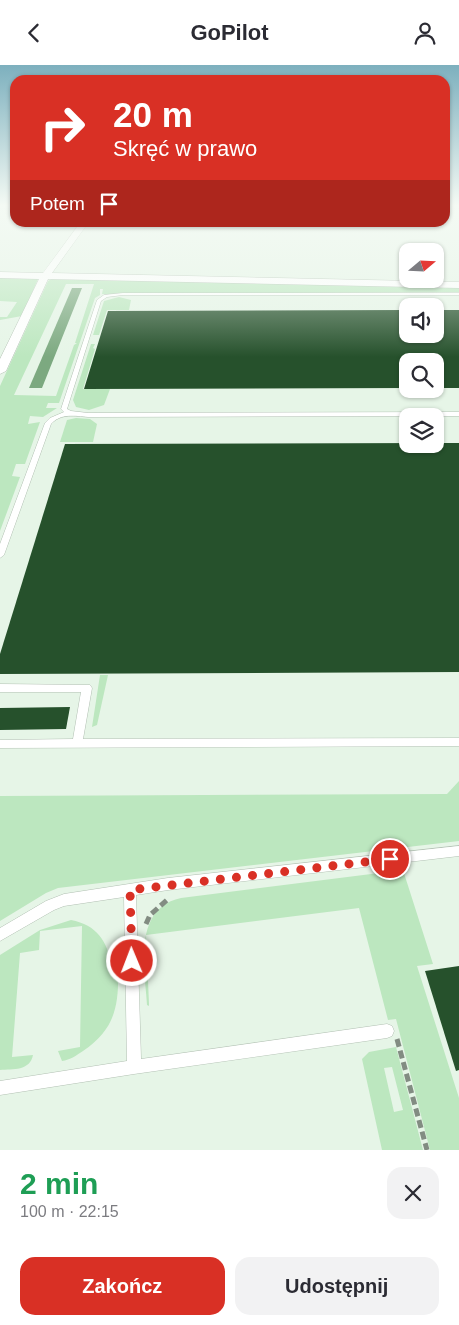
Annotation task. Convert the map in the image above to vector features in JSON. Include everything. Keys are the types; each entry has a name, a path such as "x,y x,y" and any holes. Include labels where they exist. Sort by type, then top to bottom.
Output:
{"street":[{"path":"0,371 45,277 60,256"},
{"path":"0,275 459,285"}],"lane":[{"path":"68,413 64,409 65,402 99,300 104,297 124,294 459,294"},
{"path":"0,555 48,423 52,419 68,413 459,414"},
{"path":"0,688 87,688 77,744"},
{"path":"0,744 459,742"},
{"path":"0,935 57,902 130,890 459,851"},
{"path":"130,890 134,1067"},
{"path":"0,1088 387,1031"}],"path":[{"path":"143,932 150,915 167,899 174,896"},
{"path":"387,1031 395,1030 427,1150"}],"shaded area":[{"path":"0,277 38,279 22,316 0,320 0,317 7,317 17,302 0,301"},
{"path":"53,278 399,285 399,288 459,286 459,292 102,294 103,289 100,289 100,295 95,298 59,403 48,403 46,408 57,408 43,417 30,416 28,424 40,422 25,464 16,464 12,476 20,477 0,531 0,386 48,281","holes":["66,284 94,284 75,343 77,343 74,345 56,396 14,395"]},
{"path":"72,288 82,288 42,388 29,388"},
{"path":"119,297 131,300 129,310 107,310 99,335 93,335 104,301"},
{"path":"91,344 95,344 93,348 95,349 83,389 110,389 104,405 89,410 76,407 73,400"},
{"path":"76,418 90,419 97,424 93,442 60,442 67,420"},
{"path":"100,675 108,675 97,725 92,727"},
{"path":"459,781 459,841 58,888 46,893 0,921 0,796 447,794"},
{"path":"403,870 433,964 417,966 459,1098 459,1150 430,1150 396,1019 388,1020 359,908 146,935 155,914 165,904 181,898"},
{"path":"71,920 80,922 94,930 104,942 112,966 118,965 118,991 114,1014 103,1033 94,1042 76,1056 62,1061 58,1051 80,1047 82,926 40,931 39,950 20,953 12,1057 33,1055 25,1067 0,1070 0,955 40,930"},
{"path":"146,937 149,1006 147,1005 144,958"},
{"path":"396,1047 423,1150 382,1150 362,1059 369,1052","holes":["392,1067 403,1110 394,1112 384,1068"]}],"building":[{"path":"399,310 399,343 444,343 444,310 459,310 459,388 444,388 444,353 399,353 399,388 84,389 108,311"},
{"path":"399,443 399,453 444,453 444,443 459,443 459,672 0,674 0,654 65,444"},
{"path":"70,707 66,729 0,730 0,708"},
{"path":"459,966 459,1070 456,1071 425,971"}],"route":[{"path":"132,961 130,890 390,859"}]}
